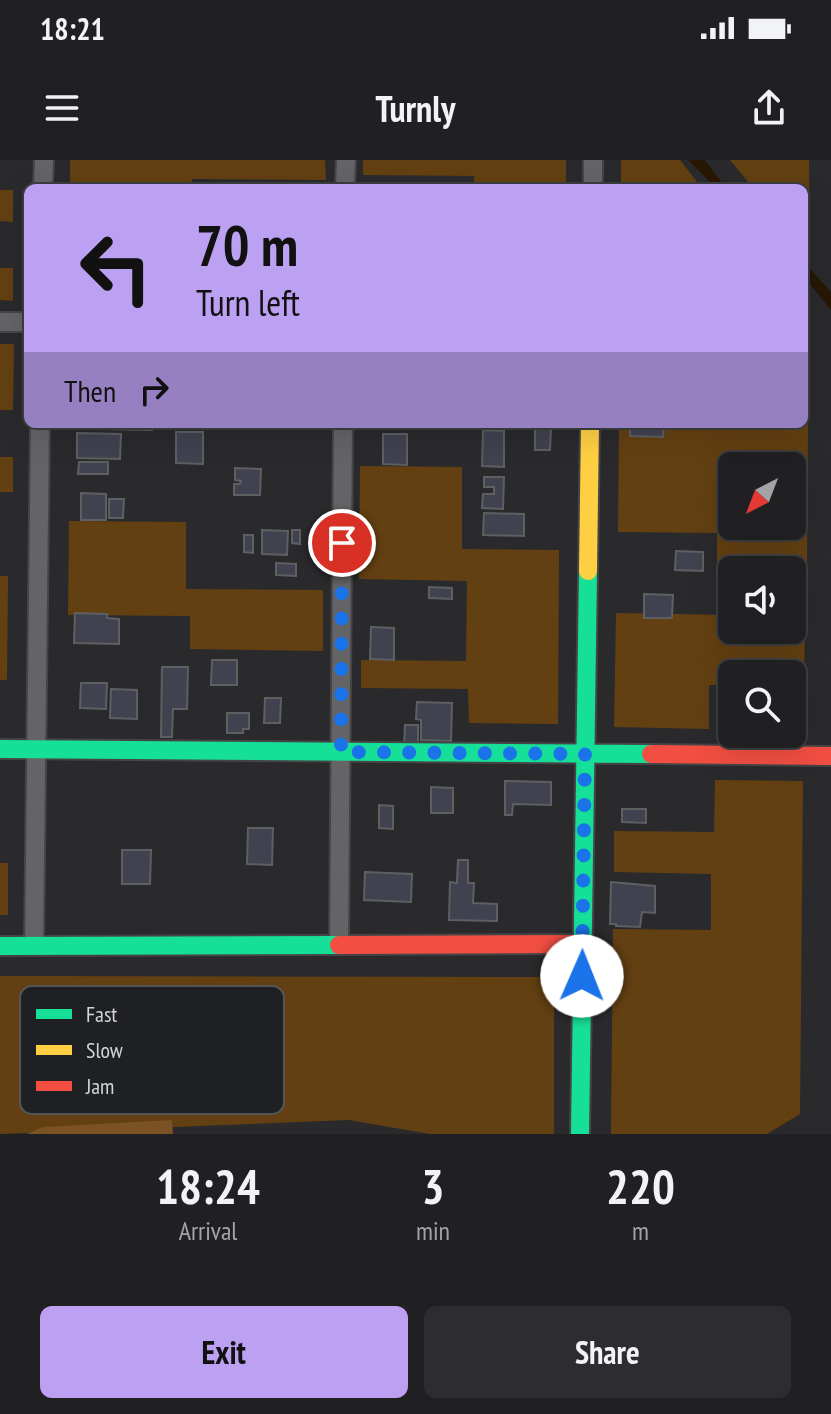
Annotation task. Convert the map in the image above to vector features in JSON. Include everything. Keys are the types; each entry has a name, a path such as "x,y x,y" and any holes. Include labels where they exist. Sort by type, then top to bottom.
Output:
{"street":[{"path":"43,184 44,160"},
{"path":"345,184 346,160"},
{"path":"593,160 593,184"},
{"path":"0,322 24,322"},
{"path":"34,946 40,428"},
{"path":"339,945 343,428"},
{"path":"580,1134 590,428"},
{"path":"0,749 831,756"},
{"path":"0,946 583,944"}],"shaded area":[{"path":"70,160 325,160 326,180 192,179 191,184 70,184"},
{"path":"363,160 566,160 566,184 474,184 474,176 363,175"},
{"path":"621,160 680,160 699,184 621,184"},
{"path":"688,160 705,160 723,184 712,184"},
{"path":"730,160 809,160 810,256 808,184 750,184"},
{"path":"0,190 13,190 13,222 0,221"},
{"path":"808,266 831,292 831,310 808,282"},
{"path":"0,268 13,268 13,301 0,300"},
{"path":"0,344 14,344 13,410 0,410"},
{"path":"619,428 808,428 807,569 806,556 718,556 717,567 717,533 618,532"},
{"path":"0,457 13,457 13,492 0,492"},
{"path":"360,466 462,467 462,549 559,550 558,724 469,723 468,689 361,688 361,660 466,661 467,581 359,579"},
{"path":"69,521 186,522 186,589 323,590 323,651 190,649 190,616 68,615"},
{"path":"0,576 8,576 7,680 0,680"},
{"path":"616,613 718,615 718,644 805,644 804,660 718,660 718,685 709,685 709,729 614,727"},
{"path":"715,780 803,781 800,1114 767,1134 611,1134 613,929 711,930 711,874 614,872 614,831 714,832"},
{"path":"0,863 8,863 8,915 0,915"},
{"path":"0,976 554,977 554,1134 430,1134 349,1120 0,1134"},
{"path":"172,1120 173,1134 27,1134 43,1127"}],"building":[{"path":"152,428 152,430 101,429"},
{"path":"535,428 551,429 550,450 535,450"},
{"path":"630,428 664,428 663,437 630,436"},
{"path":"483,430 504,431 504,467 482,466"},
{"path":"176,432 203,432 203,464 176,463"},
{"path":"77,433 121,434 120,459 77,458"},
{"path":"383,434 407,434 407,465 383,464"},
{"path":"79,462 108,462 108,474 78,474"},
{"path":"235,468 261,469 260,495 234,495 234,484 241,481 235,480"},
{"path":"484,477 504,477 503,509 482,508 483,494 494,494 494,487 484,487"},
{"path":"81,493 106,494 106,520 81,520"},
{"path":"109,499 124,499 123,518 109,518"},
{"path":"484,513 524,514 524,536 483,535"},
{"path":"262,530 288,531 287,555 262,554"},
{"path":"292,530 300,530 300,544 292,543"},
{"path":"244,535 253,535 253,553 244,552"},
{"path":"676,551 703,552 703,571 675,570"},
{"path":"276,563 296,564 296,576 276,575"},
{"path":"429,587 452,588 452,599 429,598"},
{"path":"644,594 673,595 672,618 644,618"},
{"path":"75,613 107,614 107,618 119,619 119,644 74,643"},
{"path":"371,627 394,628 394,660 370,659"},
{"path":"212,660 237,660 237,685 211,685"},
{"path":"162,667 188,667 187,709 173,709 172,737 161,737"},
{"path":"81,683 107,683 106,709 80,708"},
{"path":"111,689 137,690 137,719 110,718"},
{"path":"265,698 281,698 280,723 264,723"},
{"path":"417,702 452,703 451,741 421,740 421,720 416,719"},
{"path":"227,713 249,713 249,729 243,729 243,733 227,733"},
{"path":"405,725 418,725 418,748 404,747"},
{"path":"505,781 551,782 551,805 513,804 512,815 505,815"},
{"path":"431,787 453,788 453,813 431,813"},
{"path":"379,805 393,806 393,829 379,828"},
{"path":"622,809 646,809 646,823 622,822"},
{"path":"248,828 273,828 272,865 247,864"},
{"path":"122,850 151,850 150,884 122,884"},
{"path":"458,860 468,860 468,883 474,883 473,903 497,904 497,921 449,920 450,882 457,883"},
{"path":"365,872 412,874 411,902 364,900"},
{"path":"611,882 655,886 655,913 642,912 640,927 610,924"}],"traffic: fast":[{"path":"580,1134 588,571"},
{"path":"0,749 651,754"},
{"path":"0,946 339,945"}],"traffic: slow":[{"path":"588,571 590,428"}],"traffic: jam":[{"path":"651,754 831,756"},
{"path":"339,945 583,944"}],"route":[{"path":"342,543 341,752 585,754 582,976"}]}
